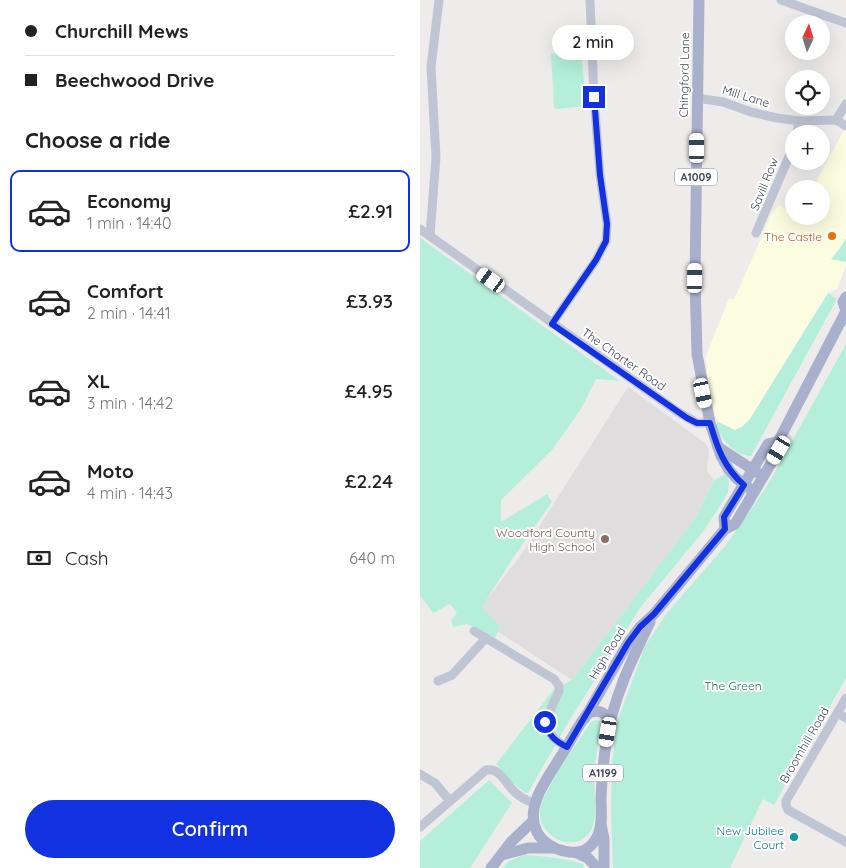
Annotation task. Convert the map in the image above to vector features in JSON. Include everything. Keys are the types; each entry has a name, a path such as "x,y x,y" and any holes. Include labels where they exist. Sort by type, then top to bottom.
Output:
{"main road":[{"name":"Chingford Lane","path":"699,0 696,335 698,364 710,423 718,447 729,470 754,492"},
{"path":"654,614 725,529 735,524 779,450 778,442 841,329 846,311 844,302 846,297"},
{"path":"725,529 724,517 768,444 778,442"},
{"path":"718,447 763,476"},
{"name":"High Road","path":"533,821 535,804 541,788 585,718 628,643 640,627 654,614"},
{"name":"High Road","path":"601,822 604,758 609,724 626,672 654,614"},
{"path":"585,718 592,712 600,712 607,717 609,724"},
{"path":"491,868 515,837 533,821 538,835 554,848"},
{"path":"577,853 584,851 593,844 601,822"},
{"name":"A1199","path":"601,822 604,839 604,868"},
{"path":"502,855 528,848 554,848 577,853 588,858 598,868"}],"street":[{"path":"430,236 436,157 431,67 439,0"},
{"path":"552,324 596,260 606,241 607,224 600,175 594,97 590,0"},
{"path":"781,0 846,23"},
{"name":"Mill Lane","path":"697,98 723,102 751,112 799,121 836,120"},
{"path":"846,104 836,120 846,126"},
{"path":"798,125 799,121"},
{"name":"Savill Row","path":"756,232 785,166"},
{"name":"The Charter Road","path":"420,229 687,418 697,423 710,423"},
{"path":"474,630 554,680 559,686 559,691 545,722 548,734 567,747"},
{"path":"438,681 452,675 486,638"},
{"name":"Broomhill Road","path":"846,698 786,801 788,810 846,842"},
{"path":"837,713 846,718"},
{"path":"420,827 486,770 491,769 500,774 512,789 524,799 535,804"},
{"path":"420,774 435,783 450,801"}],"shaded area":[{"path":"844,130 846,131 846,265 837,289 828,293 750,419 742,427 734,430 720,424 715,416 707,377 706,356 729,298 734,300 772,213 780,205 785,209 785,225 830,225 830,180 817,180 822,170 830,170 830,156"},
{"name":"Woodford County High School","path":"628,387 705,443 709,449 707,471 714,480 695,518 572,680 474,616 521,555"}],"green space":[{"path":"581,52 586,106 556,109 554,107 551,54"},
{"path":"420,238 620,381 596,379 581,409 552,450 501,500 501,522 547,494 552,502 482,607 500,627 495,638 467,624 453,627 451,620 457,613 450,604 433,613 420,595"},
{"path":"846,238 846,262 831,259 840,248"},
{"path":"828,293 837,299 751,456 738,452 725,441 715,425 718,422 735,430 742,427 750,419"},
{"name":"The Green","path":"846,344 846,678 774,805 763,799 730,868 613,868 612,764 617,722 645,646 667,613 726,545 767,486"},
{"path":"725,474 729,481 728,492 717,511 702,533 640,608 569,721 528,793 525,793 496,764 554,689 572,680 695,518 714,480"},
{"path":"600,721 600,724 594,777 595,811 593,825 585,838 577,842 559,840 551,835 541,820 540,810 542,802 570,753 591,722"},
{"path":"489,780 512,803 470,868 420,868 420,841"},
{"path":"524,855 569,860 583,864 584,868 503,868 509,861"}],"place":[{"name":"The Castle","path":"832,236"},
{"name":"Woodford County High School","path":"605,539"},
{"name":"New Jubilee Court","path":"794,837"}],"route":[{"path":"545,722 548,734 567,747 628,643 725,529 724,517 744,485 729,470 721,456 710,423 697,423 687,418 552,324 596,260 606,241 607,224 600,175 594,97"}]}
